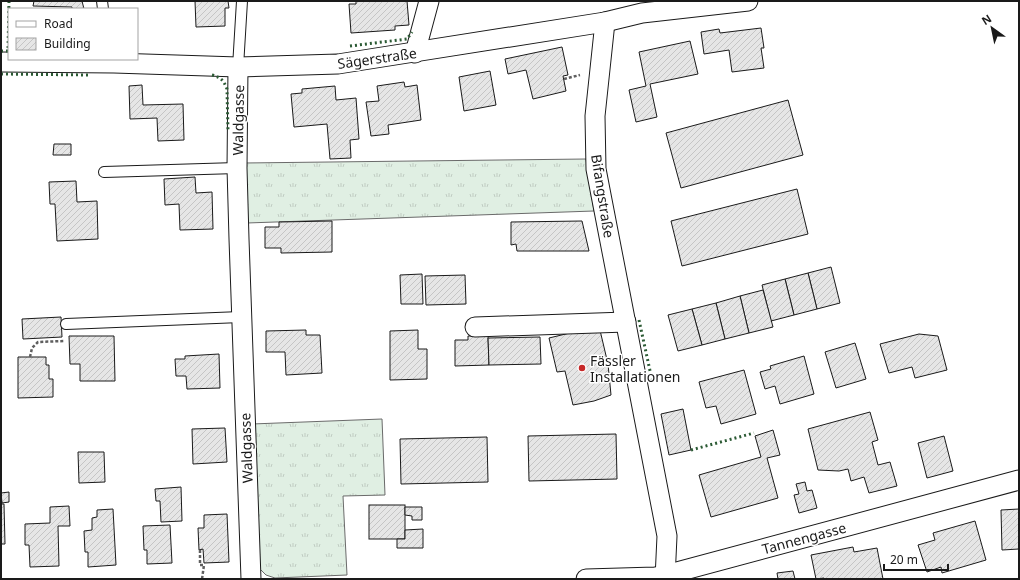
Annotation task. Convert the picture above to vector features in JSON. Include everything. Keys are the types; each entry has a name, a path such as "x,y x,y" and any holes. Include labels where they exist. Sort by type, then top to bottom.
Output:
{"street":[{"path":"414,53 429,1"},
{"name":"Sägerstraße","path":"1,62 113,61 238,67 338,64 605,22 641,7 748,1"},
{"name":"Bifangstraße","path":"605,22 595,116 596,169 667,536 666,577"},
{"name":"Waldgasse","path":"238,67 237,168 251,579"},
{"path":"474,327 626,322"},
{"name":"Tannengasse","path":"586,579 666,577 1019,480"}],"lane":[{"path":"238,67 242,1"},
{"path":"104,172 237,168"},
{"path":"66,324 241,316"}],"path":[{"path":"564,79 582,74"},
{"path":"30,357 32,348 38,342 67,341 66,324"},
{"path":"200,550 200,565 204,565 202,579"}],"green space":[{"path":"586,159 594,211 247,223 244,163"},
{"path":"382,419 385,495 343,496 347,575 275,578 266,575 259,568 252,424"}],"building":[{"path":"34,1 82,1 84,8 72,7 33,6"},
{"path":"195,1 228,1 229,8 225,8 225,26 196,27"},
{"path":"356,1 407,1 409,25 395,26 395,30 351,33 349,4 356,4"},
{"path":"761,28 764,48 761,48 764,68 732,72 729,50 704,54 701,32 719,29 720,33"},
{"path":"690,41 698,74 650,84 657,117 636,122 629,90 646,86 639,52"},
{"path":"562,47 568,75 563,76 566,91 533,99 526,70 508,74 505,59"},
{"path":"490,71 496,105 464,111 459,77"},
{"path":"404,82 405,87 417,85 421,120 388,125 389,134 371,136 366,102 379,101 377,86"},
{"path":"142,85 143,105 183,104 184,140 158,141 157,118 130,119 129,86"},
{"path":"335,86 336,100 356,98 359,139 350,140 351,158 330,159 327,124 294,127 291,94 302,93 302,89"},
{"path":"788,100 803,155 681,188 666,133"},
{"path":"54,144 71,144 71,155 53,155"},
{"path":"195,177 196,193 212,192 213,229 180,230 179,204 165,205 164,179"},
{"path":"76,181 77,202 97,201 98,239 57,241 55,204 50,204 49,182"},
{"path":"797,189 808,234 682,266 671,221"},
{"path":"332,221 332,252 281,253 281,248 265,248 265,227 279,227 279,222"},
{"path":"582,221 589,251 517,251 516,244 511,245 511,222"},
{"path":"831,267 840,303 817,309 808,273"},
{"path":"808,273 817,309 794,315 785,279"},
{"path":"422,274 423,304 401,304 400,275"},
{"path":"465,275 466,304 426,305 425,276"},
{"path":"785,279 794,315 771,321 762,285"},
{"path":"763,290 773,327 749,333 740,296"},
{"path":"740,296 749,333 725,339 716,303"},
{"path":"716,303 725,339 702,345 692,309"},
{"path":"692,309 702,345 678,351 668,315"},
{"path":"61,317 62,337 23,339 22,319"},
{"name":"Fässler Installationen","path":"599,326 608,364 611,395 594,401 573,405 565,371 557,372 549,338"},
{"path":"306,330 306,335 320,335 322,373 286,375 285,352 266,352 266,331"},
{"path":"418,330 418,349 427,349 427,379 390,380 390,331"},
{"path":"919,334 938,336 947,370 915,378 912,367 889,373 880,344"},
{"path":"69,336 114,336 115,381 80,381 80,364 70,364"},
{"path":"468,336 488,336 489,365 455,366 455,340 468,340"},
{"path":"540,337 541,364 489,365 488,338"},
{"path":"855,343 866,379 836,388 825,352"},
{"path":"219,354 220,388 187,389 186,376 176,376 175,359 185,359 185,356"},
{"path":"804,356 814,394 780,404 775,386 765,389 760,372 771,369 770,366"},
{"path":"18,357 46,357 46,365 49,365 49,379 53,379 53,397 18,398"},
{"path":"744,370 756,414 721,424 716,406 706,408 699,382"},
{"path":"683,409 691,450 669,455 661,414"},
{"path":"870,412 878,440 872,442 878,465 890,462 897,486 869,493 864,477 851,481 848,469 839,471 818,470 808,429"},
{"path":"225,428 227,462 193,464 192,429"},
{"path":"773,430 780,455 767,458 778,498 711,517 699,475 761,457 755,436"},
{"path":"616,434 617,479 529,481 528,436"},
{"path":"944,436 953,471 927,478 918,443"},
{"path":"487,437 488,482 401,484 400,439"},
{"path":"78,452 104,452 105,482 79,483"},
{"path":"805,482 807,491 812,490 817,508 799,513 794,495 799,494 796,484"},
{"path":"181,487 182,521 161,522 160,501 156,501 155,489"},
{"path":"9,492 9,502 2,503 1,493"},
{"path":"1,504 4,504 5,544 1,544"},
{"path":"369,505 405,505 405,539 369,539"},
{"path":"69,506 70,526 58,526 59,566 30,567 29,545 25,545 25,524 50,523 50,507"},
{"path":"405,507 422,507 422,520 412,520 412,516 405,515"},
{"path":"113,509 116,565 88,567 88,552 85,552 84,531 92,530 92,518 97,517 97,510"},
{"path":"1019,509 1019,549 1002,550 1001,510"},
{"path":"227,514 229,562 204,563 203,549 199,550 198,528 204,528 204,515"},
{"path":"975,521 986,560 942,573 941,567 927,572 918,545 935,540 933,533"},
{"path":"170,525 172,563 147,564 147,550 144,550 143,526"},
{"path":"423,529 423,548 397,548 397,539 405,539 405,530"},
{"path":"853,547 854,552 877,548 883,579 816,579 811,555"},
{"path":"793,571 795,579 778,579 777,573"}],"hedge":[{"path":"9,1 9,8"},
{"path":"350,46 407,39 412,32"},
{"path":"1,51 8,51"},
{"path":"1,74 89,75"},
{"path":"212,75 222,80 227,89 228,132"},
{"path":"639,320 652,380"},
{"path":"691,450 754,433"}],"place":[{"name":"Fässler Installationen","path":"582,368"}]}
